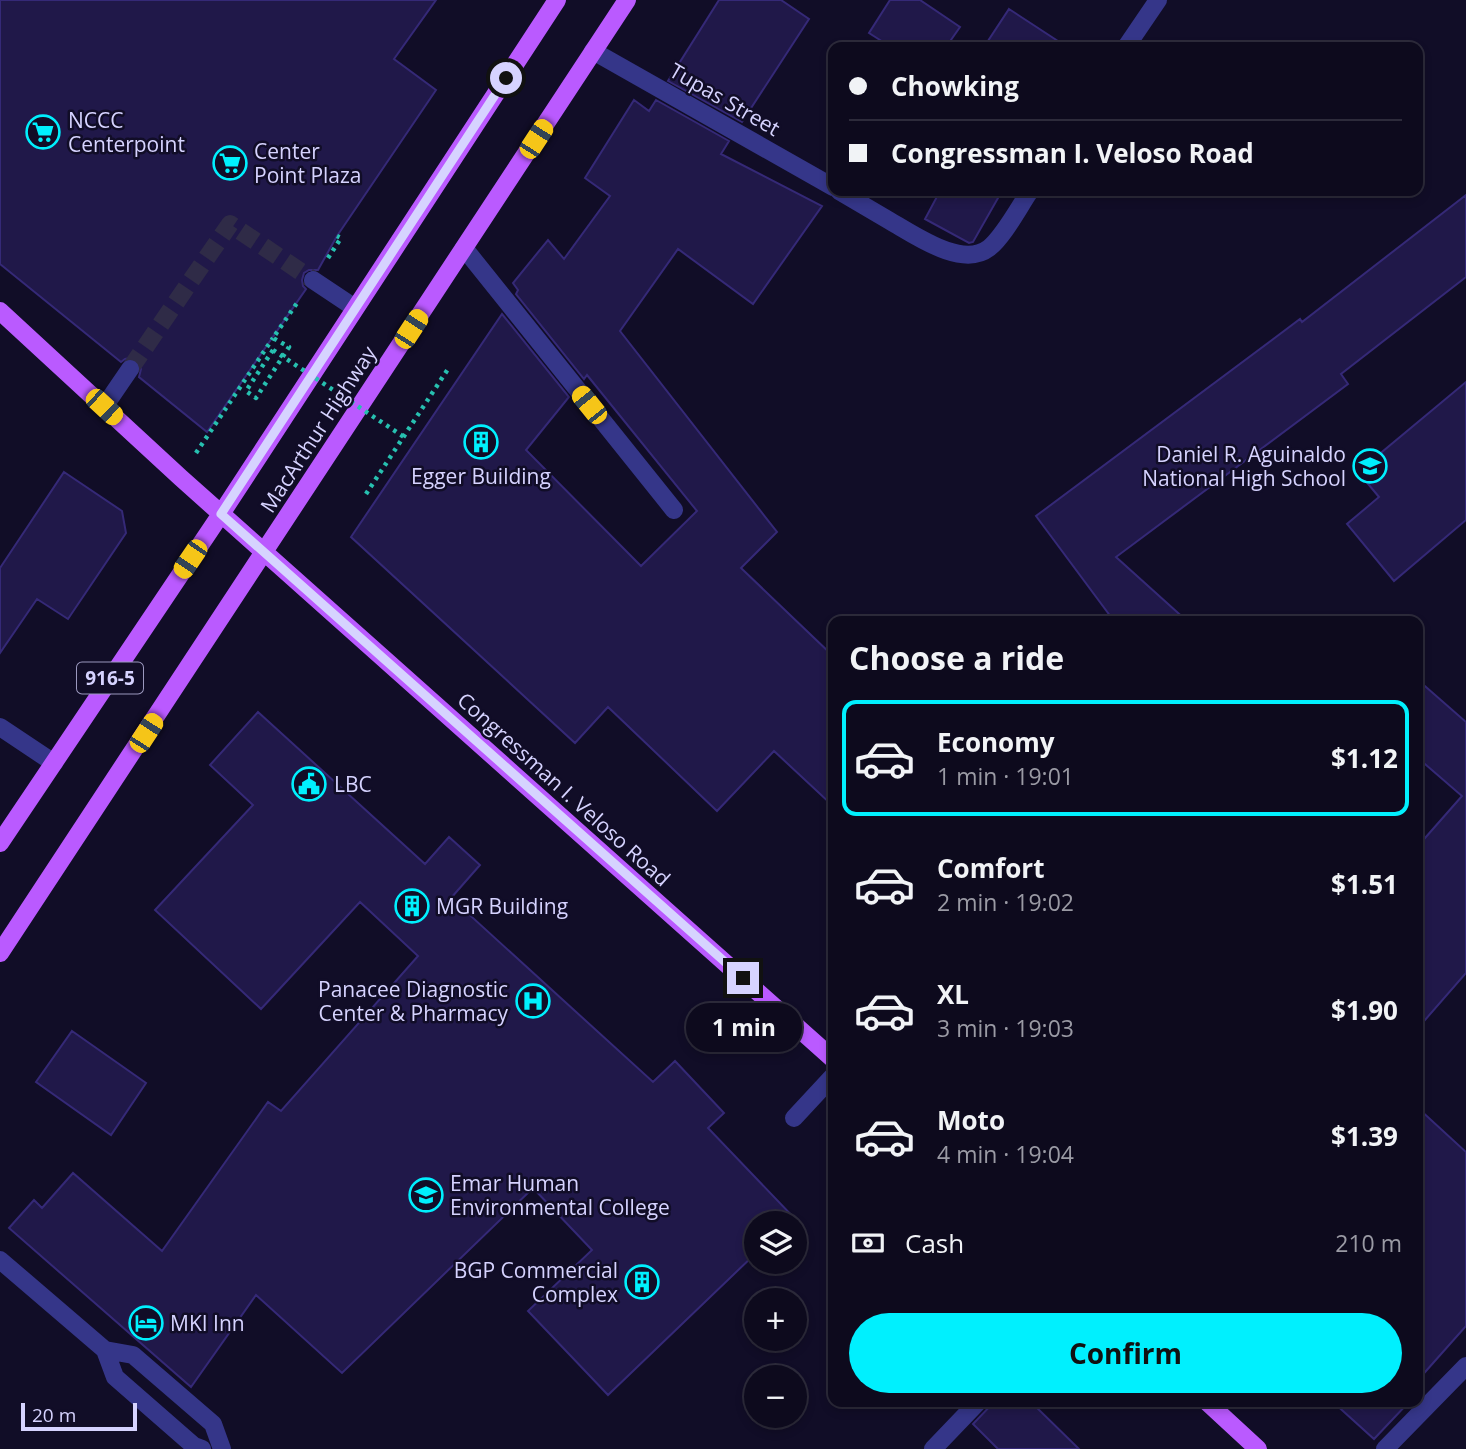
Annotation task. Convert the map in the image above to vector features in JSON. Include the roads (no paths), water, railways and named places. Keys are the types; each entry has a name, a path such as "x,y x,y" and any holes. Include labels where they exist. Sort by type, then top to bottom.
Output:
{"main road":[{"name":"MacArthur Highway","path":"0,843 221,514 556,0"},
{"name":"MacArthur Highway","path":"0,953 627,0"},
{"name":"Congressman I. Veloso Road","path":"0,311 264,553 828,1055"},
{"path":"1212,1407 1258,1449"}],"street":[{"path":"1129,42 1158,0"},
{"name":"Tupas Street","path":"593,51 828,184"},
{"path":"848,196 933,246 967,255 978,254 997,241 1027,196"},
{"path":"464,248 674,510"},
{"path":"313,280 355,308"},
{"path":"104,407 130,369"},
{"path":"0,727 54,763"},
{"path":"794,1118 828,1081"},
{"path":"0,1260 104,1350 115,1377 194,1446 202,1449"},
{"path":"104,1350 133,1355 213,1424 222,1449"},
{"path":"1385,1449 1466,1366"},
{"path":"933,1449 973,1407"}],"tunnel":[{"path":"130,369 230,224 313,280"}],"place":[{"name":"NCCC Centerpoint","path":"43,132"},
{"name":"Center Point Plaza","path":"230,163"},
{"name":"Egger Building","path":"481,442"},
{"name":"Daniel R. Aguinaldo National High School","path":"1370,466"},
{"name":"LBC","path":"309,784"},
{"name":"MGR Building","path":"412,906"},
{"name":"Panacee Diagnostic Center & Pharmacy","path":"533,1001"},
{"name":"Emar Human Environmental College","path":"426,1195"},
{"name":"BGP Commercial Complex","path":"642,1282"},
{"name":"MKI Inn","path":"146,1323"}]}
